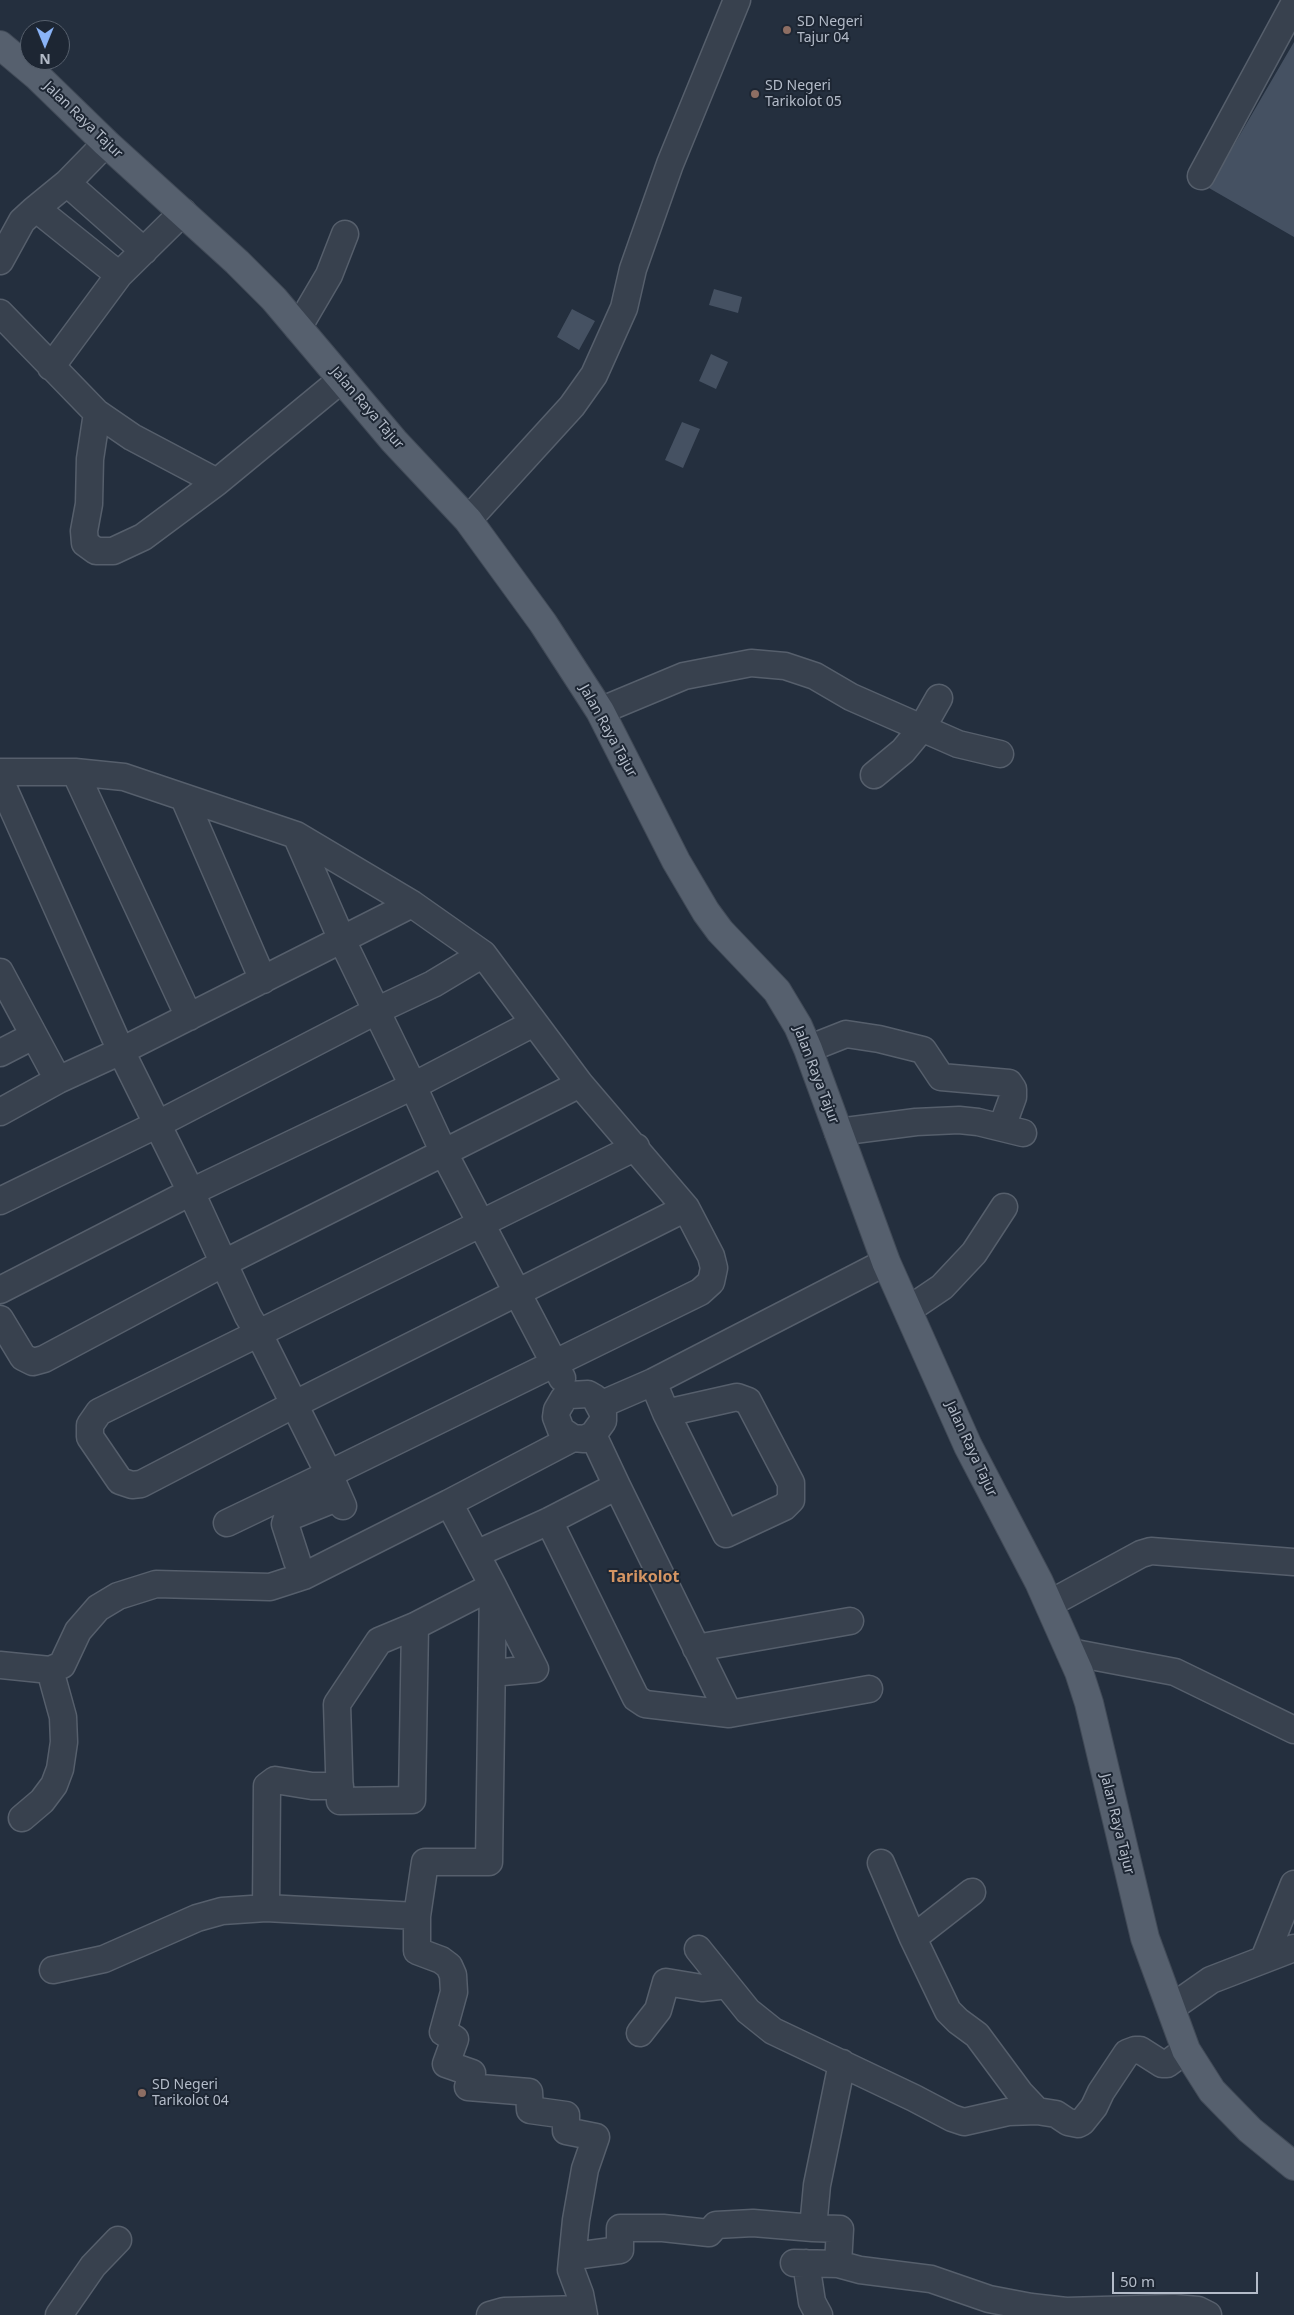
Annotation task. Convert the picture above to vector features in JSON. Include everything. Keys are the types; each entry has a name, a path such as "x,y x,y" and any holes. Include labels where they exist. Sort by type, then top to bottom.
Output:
{"main road":[{"name":"Jalan Raya Tajur","path":"0,45 37,76 106,143 237,262 298,328 394,441 468,520 543,623 600,711 676,861 706,912 720,931 777,991 798,1026 808,1049 886,1262 968,1446 1049,1604 1070,1652 1089,1703 1145,1938 1186,2050 1212,2091 1250,2130 1294,2166"}],"street":[{"path":"468,520 572,406 594,375 624,308 633,269 652,221 670,164 737,0"},
{"path":"1201,176 1294,4"},
{"path":"0,261 22,221 68,182 106,143"},
{"path":"68,182 144,250"},
{"path":"34,210 43,214 119,275"},
{"path":"51,367 119,275 183,212"},
{"path":"298,328 329,275 345,234"},
{"path":"0,313 97,413 132,437 217,482"},
{"path":"97,413 90,459 89,504 84,531 85,543 90,549 96,551 113,551 143,537 217,482 342,380"},
{"path":"600,711 684,676 751,663 785,666 815,676 851,697 958,744 1000,754"},
{"path":"874,775 903,751 922,728 939,698"},
{"path":"0,772 75,772 124,777 296,835 412,904 483,954 580,1084 636,1147 686,1208 711,1256 714,1268 711,1282 700,1292 227,1523"},
{"path":"75,772 189,1017"},
{"path":"0,780 121,1051 191,1192 248,1316 295,1404 341,1502 287,1518 285,1524 297,1561"},
{"path":"184,798 263,980"},
{"path":"296,835 342,940 378,1010 444,1153 555,1362 570,1395"},
{"path":"0,1112 58,1080 121,1051 412,904"},
{"path":"0,1202 158,1124 378,1010 433,984 483,954"},
{"path":"0,972 58,1080"},
{"path":"0,1290 191,1192 413,1086 534,1023"},
{"path":"808,1049 846,1034 879,1039 922,1050 941,1077 1009,1083 1013,1089 1012,1130 978,1122 959,1120 916,1122 838,1132"},
{"path":"0,1053 33,1036"},
{"path":"0,1319 23,1356 33,1362 44,1360 224,1263 580,1084"},
{"path":"636,1147 99,1412 90,1425 90,1437 120,1481 132,1485 141,1484 295,1404 686,1208"},
{"path":"908,1310 942,1287 974,1253 1004,1207"},
{"path":"600,1405 653,1382 886,1262"},
{"path":"653,1382 666,1413 726,1534 784,1507 791,1500 791,1483 748,1401 738,1397 666,1413"},
{"path":"0,1664 50,1670 62,1665 78,1630 98,1608 118,1596 156,1584 254,1588 277,1585 304,1576 583,1436 603,1421 600,1405 595,1398 588,1394 579,1393 570,1395 560,1404 556,1417 561,1430 583,1436 616,1486 729,1714"},
{"path":"476,1554 548,1521 616,1486"},
{"path":"449,1503 535,1669 492,1673"},
{"path":"548,1521 636,1698 645,1704 729,1714 869,1689"},
{"path":"1049,1604 1141,1554 1151,1551 1294,1562"},
{"path":"415,1626 412,1800 340,1801 337,1704 379,1641 415,1626 493,1586"},
{"path":"490,2315 504,2311 584,2312 580,2294 571,2270 574,2256 576,2220 585,2169 596,2137 566,2131 566,2115 530,2110 529,2092 468,2087 472,2074 446,2064 455,2039 443,2032 454,1992 453,1976 449,1966 441,1960 417,1951 417,1916 425,1862 489,1862 493,1586"},
{"path":"696,1648 850,1621"},
{"path":"1070,1652 1175,1672 1294,1730"},
{"path":"22,1818 42,1801 54,1785 60,1769 64,1742 63,1717 50,1670"},
{"path":"266,1908 267,1786 275,1780 312,1786 340,1786"},
{"path":"881,1863 912,1938 948,2011 977,2035 1020,2094 1037,2111"},
{"path":"1264,1959 1294,1884"},
{"path":"912,1938 972,1892"},
{"path":"53,1970 104,1959 197,1918 222,1911 266,1908 417,1916"},
{"path":"1171,2008 1211,1980 1294,1948"},
{"path":"698,1949 748,2011 773,2031 952,2118 964,2122 1008,2112 1037,2111 1056,2114 1073,2125 1082,2122 1094,2107 1101,2092 1127,2053 1140,2050 1162,2064 1167,2064 1186,2050"},
{"path":"640,2032 658,2010 666,1982 702,1988 728,1985"},
{"path":"813,2228 817,2185 842,2064"},
{"path":"574,2256 620,2250 620,2228 663,2228 709,2233 716,2225 753,2223 840,2229 838,2264"},
{"path":"58,2315 93,2266 118,2240"},
{"path":"819,2315 812,2302 800,2263 838,2264 860,2270 931,2279 989,2299 1066,2311 1174,2308 1198,2310 1208,2315"}],"building":[{"path":"1294,42 1294,237 1209,188"},
{"path":"714,289 742,297 738,313 709,305"},
{"path":"572,309 595,321 579,350 557,337"},
{"path":"711,354 728,362 716,389 699,381"},
{"path":"682,422 700,429 683,468 665,460"}],"place":[{"name":"SD Negeri Tajur 04","path":"787,30"},
{"name":"SD Negeri Tarikolot 05","path":"755,94"},
{"name":"SD Negeri Tarikolot 04","path":"142,2093"}],"district":[{"name":"Tarikolot","path":"644,1577"}]}
